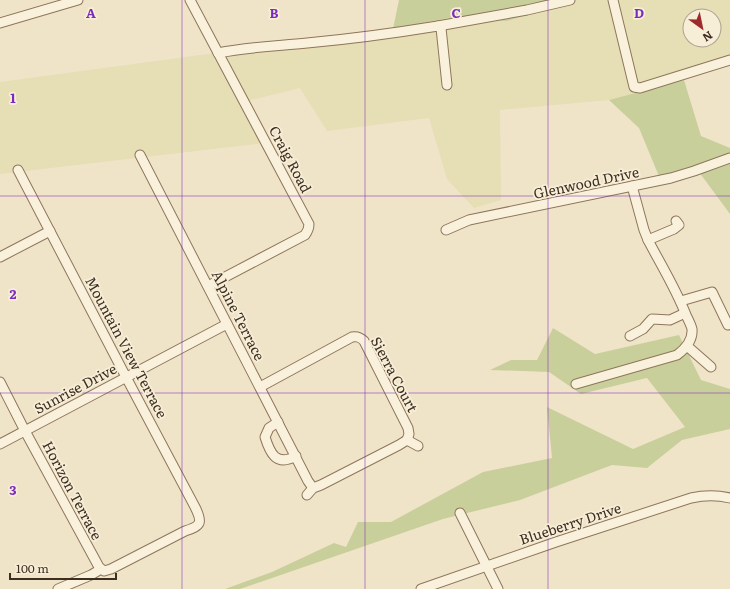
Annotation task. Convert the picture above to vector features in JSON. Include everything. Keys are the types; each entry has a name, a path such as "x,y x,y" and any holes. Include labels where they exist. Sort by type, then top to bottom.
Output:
{"street":[{"path":"0,23 78,0"},
{"name":"Craig Road","path":"190,0 309,224 308,232 305,235 208,286"},
{"path":"218,53 243,48 307,43 386,34 527,10 570,0"},
{"path":"613,0 634,87 640,88 730,60"},
{"path":"438,26 441,28 447,85"},
{"name":"Alpine Terrace","path":"140,155 308,481 313,488"},
{"name":"Glenwood Drive","path":"446,230 469,220 677,176 730,158"},
{"name":"Mountain View Terrace","path":"18,170 199,516 199,524 196,528 185,531 111,569 104,571 101,569"},
{"path":"576,384 677,355 687,346 691,336 692,330 681,301 644,230 632,186"},
{"path":"648,240 674,229 679,225 676,220"},
{"path":"0,257 50,231"},
{"path":"681,301 712,292 728,325 730,324"},
{"path":"630,336 643,329 652,319 670,320 685,313"},
{"name":"Sunrise Drive","path":"0,444 227,324"},
{"name":"Sierra Court","path":"260,387 356,336 364,340 408,428 409,434 407,440"},
{"path":"687,346 711,367"},
{"name":"Horizon Terrace","path":"0,382 101,569"},
{"path":"278,422 269,428 265,437 271,454 276,458 283,460 296,456"},
{"path":"307,495 313,488 407,440 418,446"},
{"name":"Blueberry Drive","path":"421,589 556,542 691,498 713,495 730,498"},
{"path":"460,513 498,589"},
{"path":"58,589 91,575 101,569"}],"shaded area":[{"path":"574,0 730,0 730,64 684,80 609,100 500,110 501,200 474,208 447,179 429,118 327,131 300,88 243,102 264,143 0,174 0,82 393,29 449,18 507,21"}],"green space":[{"path":"399,0 574,0 507,21 449,18 393,29"},
{"path":"684,80 701,136 730,148 730,214 699,172 661,181 639,128 609,100"},
{"path":"553,328 595,354 679,335 701,380 730,389 730,429 682,440 647,468 612,465 520,500 443,519 240,589 225,589 272,572 334,543 346,547 358,522 391,522 483,472 552,458 547,407 633,449 685,427 647,378 581,394 549,372 490,370 511,360 537,360"}]}
